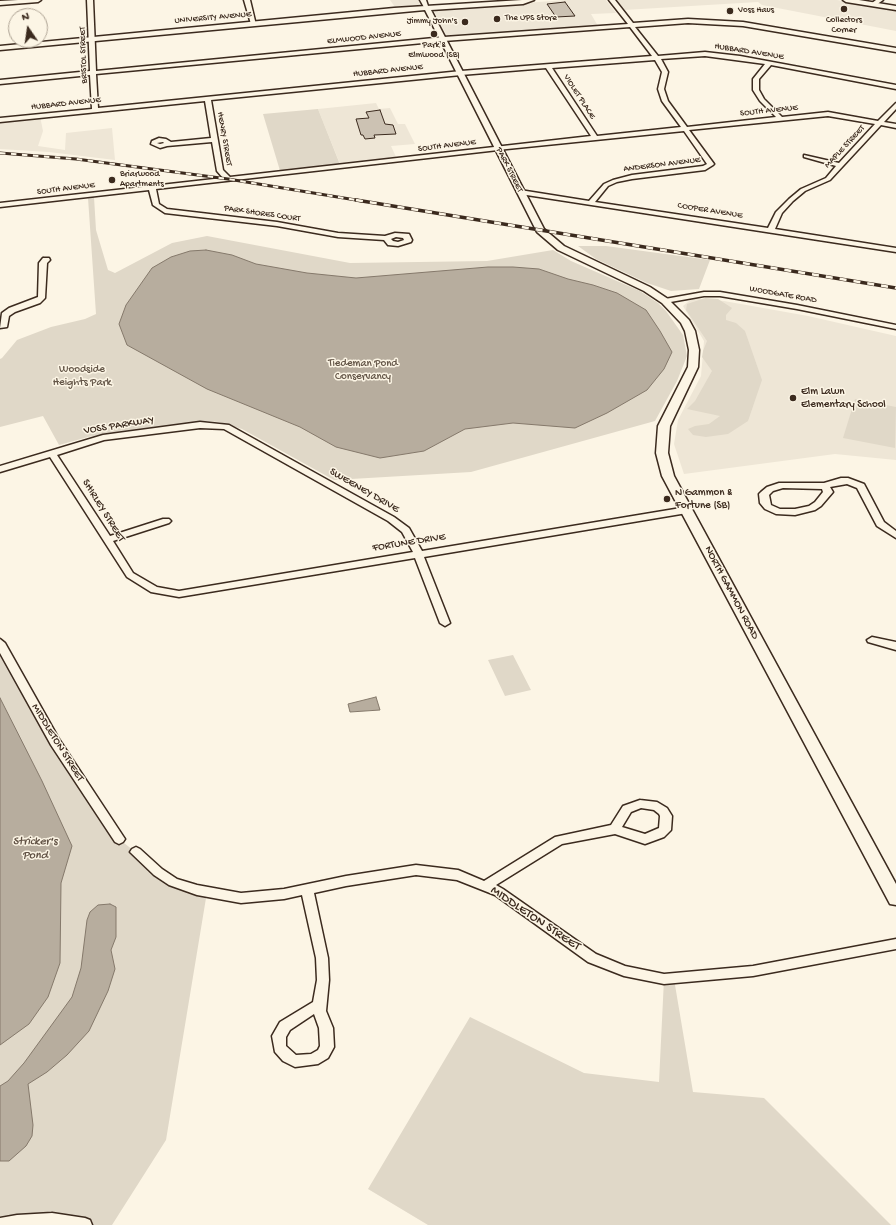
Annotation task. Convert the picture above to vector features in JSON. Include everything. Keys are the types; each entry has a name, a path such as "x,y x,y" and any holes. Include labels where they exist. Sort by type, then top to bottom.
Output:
{"main road":[{"name":"UNIVERSITY AVENUE","path":"428,8 440,5 506,0"},
{"name":"UNIVERSITY AVENUE","path":"0,48 428,8 513,3 531,0"},
{"path":"846,0 877,2"},
{"path":"863,0 877,2 896,8"},
{"name":"PARK STREET","path":"428,8 540,230 553,243 576,257 647,289"},
{"name":"NORTH GAMMON ROAD","path":"647,289 665,301 685,322 690,331 694,350 693,367 664,426 662,447 668,476 896,899"}],"street":[{"path":"0,3 38,0"},
{"name":"BRISTOL STREET","path":"90,0 95,110"},
{"path":"247,0 254,24"},
{"name":"PARK STREET","path":"424,0 428,8"},
{"path":"612,0 657,58 665,72 661,89 662,94 665,101 686,129"},
{"name":"ELMWOOD AVENUE","path":"0,82 444,39 688,22 743,24 896,50"},
{"name":"HUBBARD AVENUE","path":"0,120 461,73 712,55 769,64 896,88"},
{"path":"769,64 756,79 756,90 762,100 781,119"},
{"name":"VIOLET PLACE","path":"548,66 594,138"},
{"name":"HENRY STREET","path":"208,99 220,171 228,179"},
{"name":"MAPLE STREET","path":"771,230 779,212 791,200 803,190 828,179 896,105"},
{"name":"SOUTH AVENUE","path":"0,205 594,138 828,114 896,126"},
{"name":"ANDERSON AVENUE","path":"591,202 602,188 615,181 632,177 706,168 711,164 686,129"},
{"path":"168,144 214,140"},
{"path":"806,156 841,164"},
{"name":"PARK SHORES COURT","path":"152,188 156,205 165,211 276,224 338,235 386,238"},
{"name":"COOPER AVENUE","path":"520,192 895,248"},
{"path":"2,326 5,315 12,310 37,301 41,298 43,264 46,260"},
{"name":"WOODGATE ROAD","path":"665,301 704,294 720,294 797,307 896,327"},
{"name":"VOSS PARKWAY","path":"0,469 103,438 200,426 220,426"},
{"name":"SWEENEY DRIVE","path":"220,426 236,432 391,519 406,530 445,623"},
{"name":"SHIRLEY STREET","path":"52,453 130,575 137,580"},
{"path":"825,486 828,492 818,504 805,511 786,513 779,512 768,507 764,499 764,494 766,491 775,487 790,485 825,486 841,481 848,481 861,486 880,524 896,535"},
{"name":"FORTUNE DRIVE","path":"137,580 154,590 179,594 687,510"},
{"path":"107,540 166,521"},
{"path":"872,640 896,646"},
{"name":"MIDDLETON STREET","path":"0,644 16,676 55,742 119,839"},
{"path":"485,886 559,840 615,829"},
{"name":"MIDDLETON STREET","path":"136,852 158,872 173,882 197,890 241,898 284,894 346,881 416,870 458,874 499,892 592,958 624,971 664,979 753,971 896,944"},
{"path":"307,889 322,958 323,980 319,1005"},
{"path":"0,1225 17,1222 52,1220 85,1225"}],"shaded area":[{"path":"390,0 418,0 420,5 395,7"},
{"path":"567,0 606,0 616,13 591,14 598,26 448,36 446,35 434,11 440,9"},
{"path":"616,0 837,0 896,11 896,31 762,5 758,2 624,10"},
{"path":"376,103 379,109 390,108 398,124 405,124 415,144 391,146 396,157 340,164 318,109"},
{"path":"40,116 43,131 38,146 65,150 66,133 112,128 115,160 49,152 0,149 0,120"},
{"name":"Elm Lawn Elementary School","path":"693,298 724,301 808,316 896,336 896,460 835,454 684,474 674,444 678,420 701,376 704,341 683,306"}],"green space":[{"path":"318,109 341,167 281,174 263,114"},
{"name":"Tiedeman Pond Conservancy","path":"94,197 96,230 108,270 115,273 172,243 207,236 350,263 487,261 553,250 571,261 640,291 658,303 666,311 683,335 687,356 677,381 655,421 471,472 334,480 242,429 219,422 205,421 105,434 59,445 43,416 0,427 0,359 17,340 51,327 85,319 96,314 88,198"},
{"path":"578,246 606,246 710,260 699,289 671,291 647,283 596,259"},
{"path":"705,298 718,299 732,308 726,315 726,320 736,323 745,331 762,380 748,421 728,434 706,437 693,435 688,429 695,426 709,424 720,416 687,409 695,401 712,371 702,357 707,341 686,310 687,304"},
{"path":"855,399 896,407 895,448 843,438"},
{"path":"0,643 119,839 158,872 207,892 166,1140 112,1225 0,1225"},
{"path":"513,655 531,690 505,696 488,660"},
{"path":"664,979 674,979 693,1092 764,1098 891,1225 428,1225 368,1189 470,1017 584,1073 659,1082"}],"water":[{"name":"Tiedeman Pond Conservancy","path":"206,250 232,255 256,264 307,273 356,278 488,267 539,269 617,293 646,310 672,352 664,369 647,390 607,413 575,428 513,423 465,429 424,451 380,458 336,447 300,427 207,389 127,345 119,324 126,305 152,268 171,257 190,251"},
{"path":"376,697 380,710 350,712 348,704"},
{"name":"Stricker's Pond","path":"0,698 42,781 72,846 61,883 60,963 48,997 29,1024 0,1045"},
{"path":"110,904 116,907 116,937 111,950 115,969 108,991 89,1031 67,1055 47,1072 28,1084 33,1125 32,1136 26,1146 9,1161 0,1161 0,1086 8,1081 24,1063 72,997 81,968 87,920 90,912 98,905"}],"building":[{"path":"565,2 575,16 556,17 547,4"},
{"path":"380,110 385,124 393,125 396,134 374,135 375,138 365,139 363,135 361,135 356,119 369,118 366,112"}],"railway":[{"path":"0,153 76,159 228,179 362,201"},
{"path":"356,200 896,288"}],"place":[{"name":"Collectors Corner","path":"844,9"},
{"name":"Voss Haus","path":"730,11"},
{"name":"The UPS Store","path":"497,19"},
{"name":"Jimmy John's","path":"465,22"},
{"name":"Park & Elmwood (SB)","path":"434,34"},
{"name":"Briarwood Apartments","path":"112,180"},
{"name":"Elm Lawn Elementary School","path":"793,398"},
{"name":"N Gammon & Fortune (SB)","path":"667,499"}],"park label":[{"name":"Woodside Heights Park","path":"82,376"}]}
